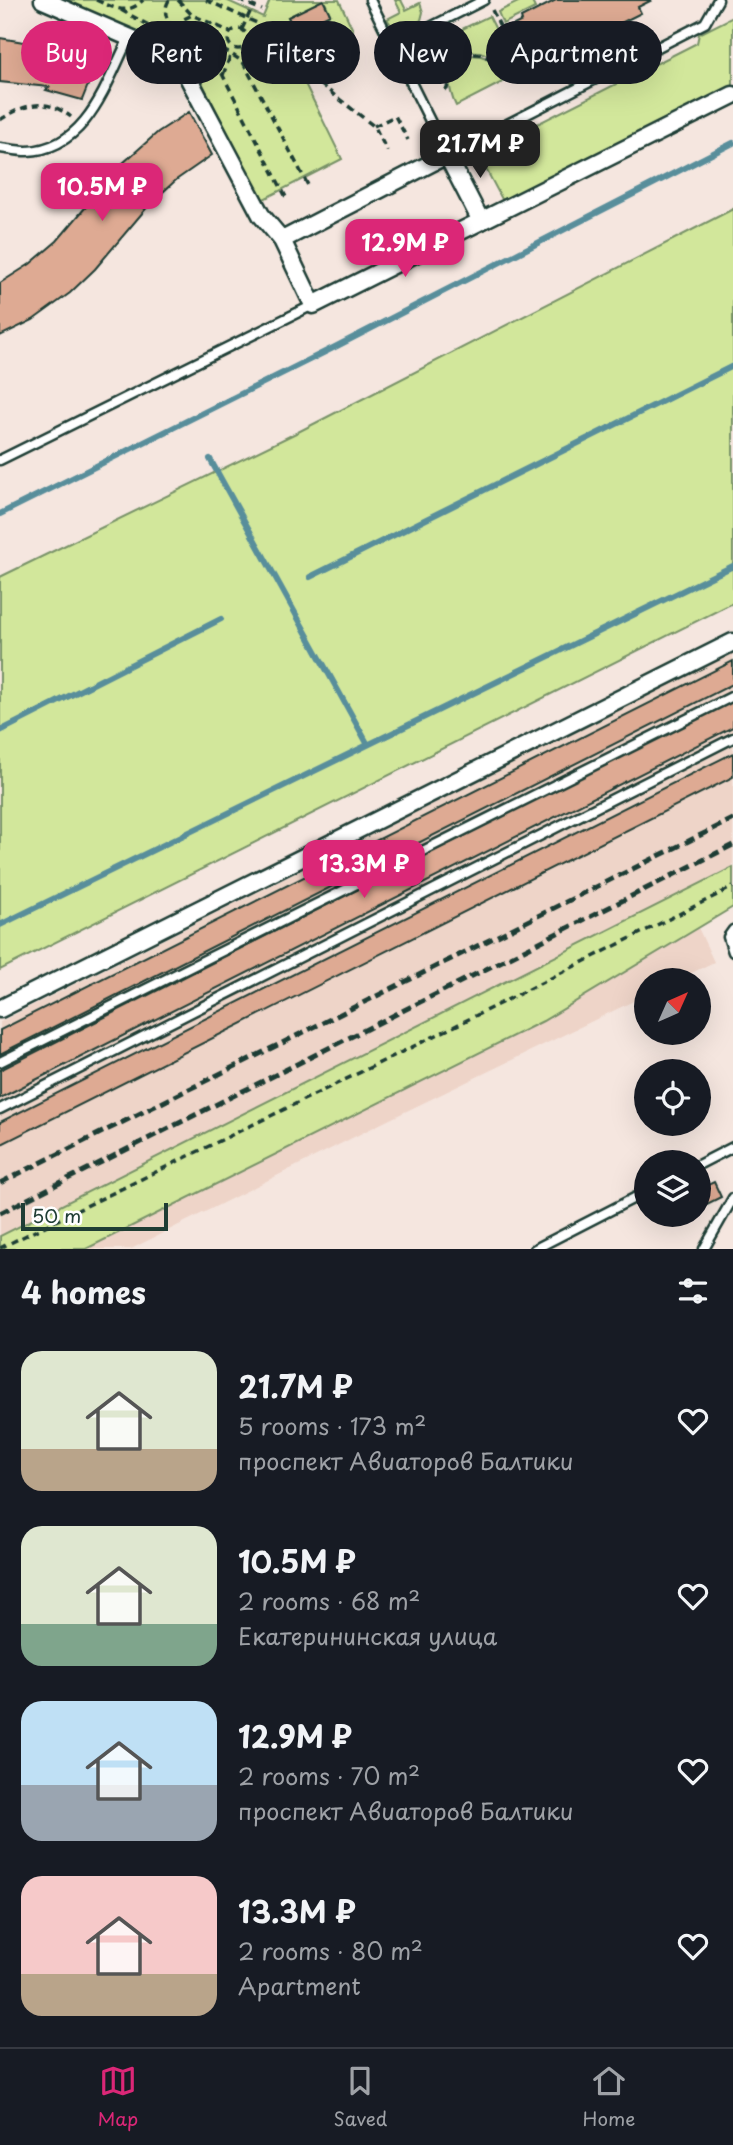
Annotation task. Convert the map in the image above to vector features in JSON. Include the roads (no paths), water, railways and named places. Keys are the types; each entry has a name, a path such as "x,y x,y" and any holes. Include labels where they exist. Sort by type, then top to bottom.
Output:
{"street":[{"path":"43,0 126,37"},
{"path":"192,84 261,215 282,240 313,305 733,95"},
{"path":"282,240 446,155 481,221"},
{"path":"0,1009 733,642"}],"lane":[{"path":"370,0 380,21"},
{"path":"442,21 484,0"},
{"path":"411,84 446,155 705,23 718,0"},
{"path":"0,148 27,151 52,147 68,139 89,117 126,44"},
{"path":"0,460 313,305"},
{"path":"0,1062 733,696"},
{"path":"0,1109 733,738"},
{"path":"733,930 728,937 733,952"},
{"path":"711,1158 733,1147"},
{"path":"535,1249 634,1198"},
{"path":"704,1249 733,1198"}],"waterway":[{"path":"0,514 335,347 733,143"},
{"path":"310,577 733,366"},
{"path":"210,459 367,743"},
{"path":"0,925 733,566"},
{"path":"0,731 221,619"}],"railway":[{"path":"0,1183 733,819"},
{"path":"0,1213 733,845"}]}
